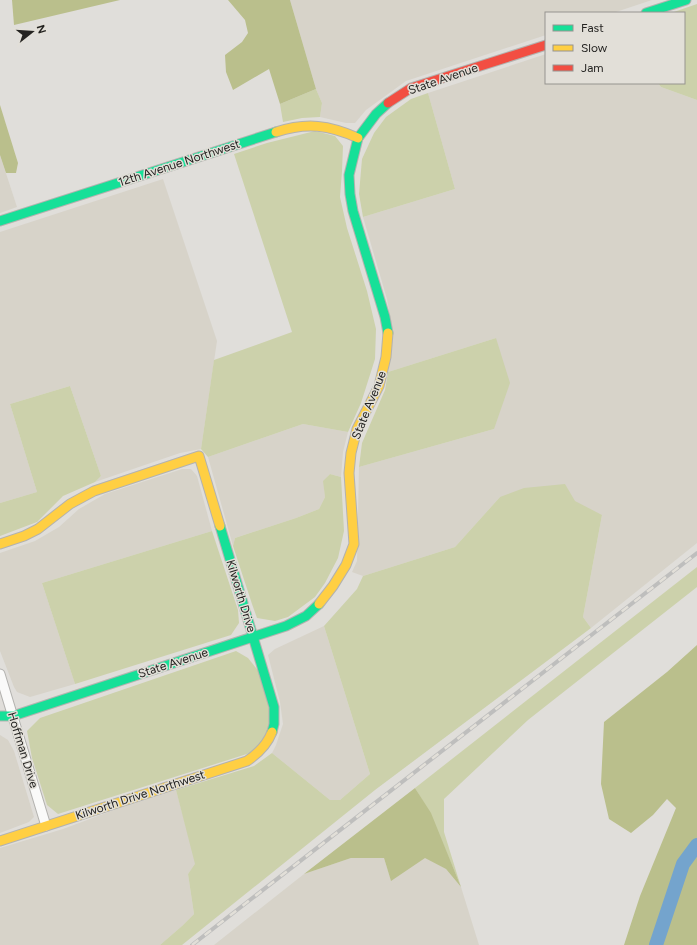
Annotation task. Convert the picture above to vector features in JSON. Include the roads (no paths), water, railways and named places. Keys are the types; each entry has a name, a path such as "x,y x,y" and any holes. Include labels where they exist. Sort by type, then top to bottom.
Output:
{"street":[{"path":"649,12 686,0"},
{"name":"State Avenue","path":"13,716 286,626 306,616 320,603 346,565 354,544 349,472 350,453 358,429 379,386 386,357 388,336 385,317 353,211 350,194 349,175 358,138 376,114 392,99 410,88 545,45"},
{"name":"12th Avenue Northwest","path":"0,221 281,130 301,125 320,124 340,129 358,138"},
{"name":"Kilworth Drive","path":"0,544 37,530 83,496 98,489 199,456 274,707 274,725 271,736"},
{"name":"Hoffman Drive","path":"0,674 46,826"},
{"path":"0,716 13,716"},
{"path":"1,726 13,716"},
{"name":"Kilworth Drive Northwest","path":"0,841 247,761 262,749 271,736"}],"waterway":[{"path":"656,945 683,864 697,845"}],"railway":[{"path":"192,945 697,553"}]}
